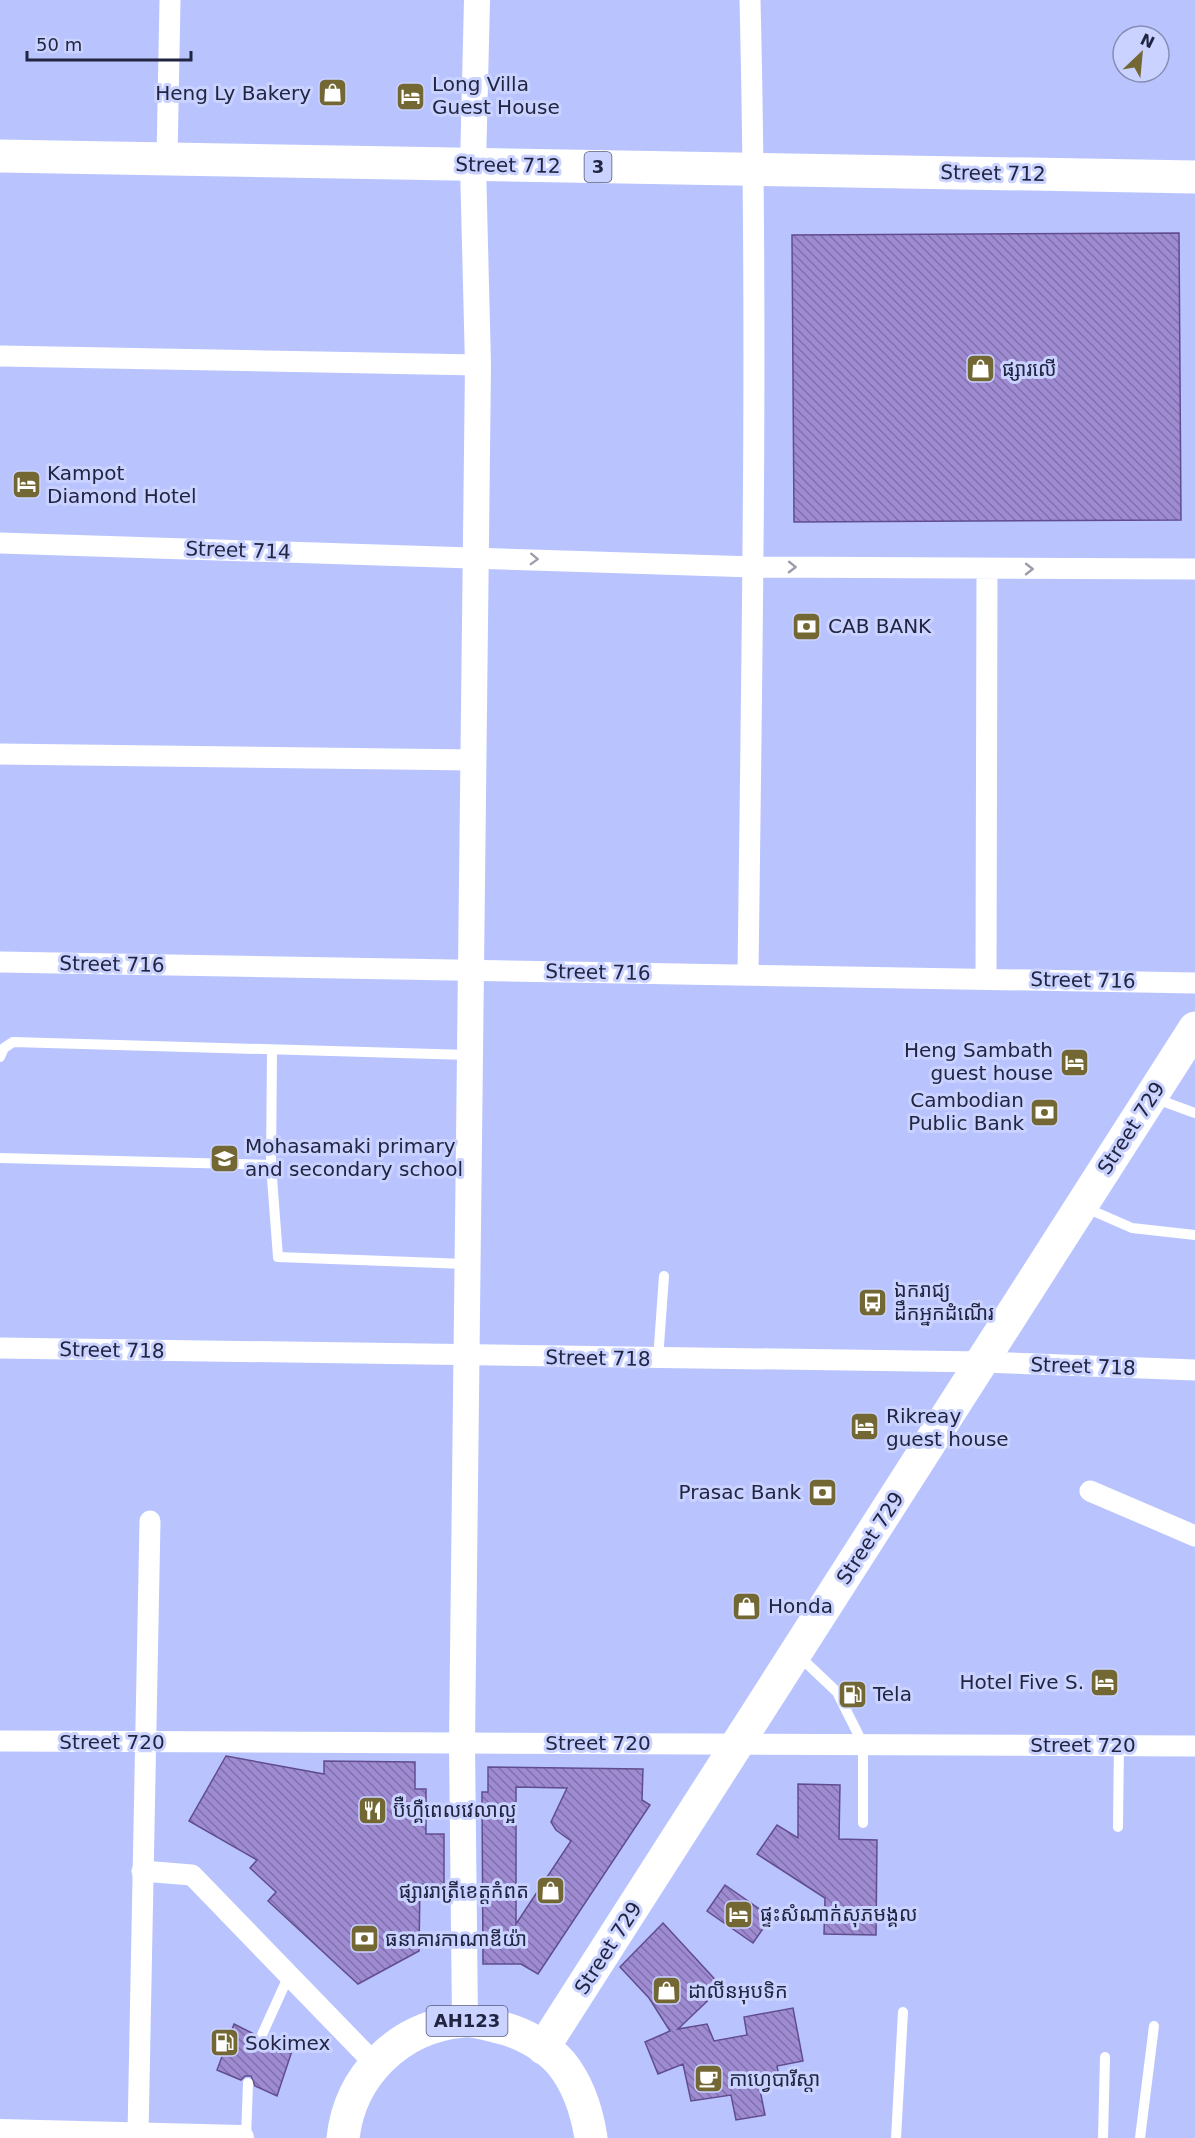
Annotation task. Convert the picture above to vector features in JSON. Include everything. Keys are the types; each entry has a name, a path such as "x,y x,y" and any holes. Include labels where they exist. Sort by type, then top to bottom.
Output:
{"main road":[{"name":"Street 712","path":"0,156 1195,177"},
{"name":"Street 729","path":"543,2048 1195,1028"},
{"name":"AH123","path":"343,2138 345,2119 353,2096 374,2064 404,2039 442,2025 465,2021 507,2029 524,2035 561,2063 577,2089 588,2116 592,2138"}],"street":[{"path":"167,159 170,0"},
{"path":"465,2021 462,1743 466,1264 475,760 478,365 473,165 477,0"},
{"path":"748,975 754,567 754,169 750,0"},
{"path":"0,356 478,365"},
{"name":"Street 714","path":"0,543 754,567 1195,569"},
{"path":"987,569 987,978"},
{"path":"0,754 475,760"},
{"name":"Street 716","path":"0,962 1195,983"},
{"name":"Street 718","path":"0,1348 465,1357 982,1362 1195,1370"},
{"path":"1090,1491 1195,1536"},
{"path":"138,2135 150,1521"},
{"name":"Street 720","path":"0,1741 1195,1746"},
{"path":"142,1871 192,1875 374,2064"},
{"path":"0,2133 241,2138"}],"lane":[{"path":"0,1057 4,1048 13,1042 469,1055"},
{"path":"272,1051 271,1165 278,1257 466,1264"},
{"path":"1151,1096 1195,1113"},
{"path":"0,1158 271,1165"},
{"path":"1082,1206 1132,1228 1195,1235"},
{"path":"658,1359 664,1276"},
{"path":"796,1654 837,1692 863,1744 863,1823"},
{"path":"1118,1827 1119,1745"},
{"path":"261,2037 289,1975"},
{"path":"896,2138 903,2012"},
{"path":"1140,2138 1154,2026"},
{"path":"1103,2138 1105,2057"},
{"path":"246,2138 248,2083"}],"building":[{"name":"ផ្សារលើ","path":"1179,233 1181,520 794,522 792,235"},
{"path":"226,1756 324,1774 324,1761 415,1762 415,1789 426,1789 426,1834 444,1834 444,1885 420,1884 419,1951 358,1984 268,1901 276,1892 250,1868 257,1860 189,1821"},
{"path":"488,1767 643,1769 642,1800 650,1805 538,1974 521,1964 483,1964 482,1792 488,1792","holes":["516,1787 567,1788 551,1822 556,1830 571,1841 516,1924"]},
{"path":"798,1784 840,1785 839,1839 877,1840 876,1935 824,1934 825,1898 757,1854 777,1825 798,1838"},
{"name":"ផ្ទះសំណាក់សុភមង្គល","path":"725,1885 771,1917 753,1943 707,1911"},
{"path":"663,1923 722,1987 678,2029 707,2024 714,2041 747,2035 744,2017 793,2008 803,2061 777,2066 779,2077 758,2080 765,2115 736,2120 731,2095 691,2101 683,2064 658,2074 645,2042 670,2031 649,1998 620,1967"},
{"path":"234,2024 254,2034 257,2044 268,2040 292,2051 277,2096 255,2086 251,2076 245,2076 241,2080 217,2070"}],"place":[{"name":"Heng Ly Bakery","path":"332,93"},
{"name":"Long Villa Guest House","path":"411,96"},
{"name":"ផ្សារលើ","path":"981,369"},
{"name":"Kampot Diamond Hotel","path":"26,485"},
{"name":"CAB BANK","path":"807,626"},
{"name":"Heng Sambath guest house","path":"1074,1062"},
{"name":"Cambodian Public Bank","path":"1045,1112"},
{"name":"Mohasamaki primary and secondary school","path":"224,1158"},
{"name":"ឯករាជ្យ ដឹកអ្នកដំណើរ","path":"873,1302"},
{"name":"Rikreay guest house","path":"865,1427"},
{"name":"Prasac Bank","path":"822,1492"},
{"name":"Honda","path":"747,1606"},
{"name":"Hotel Five S.","path":"1105,1682"},
{"name":"Tela","path":"852,1694"},
{"name":"ប៊ឺហ្គឺពេលវេលាល្អ","path":"372,1810"},
{"name":"ផ្សាររាត្រីខេត្តកំពត","path":"550,1891"},
{"name":"ផ្ទះសំណាក់សុភមង្គល","path":"739,1914"},
{"name":"ធនាគារកាណាឌីយ៉ា","path":"364,1939"},
{"name":"ដាលីនអុបទិក","path":"667,1991"},
{"name":"Sokimex","path":"224,2043"},
{"name":"កាហ្វេបារីស្តា","path":"708,2079"}]}
